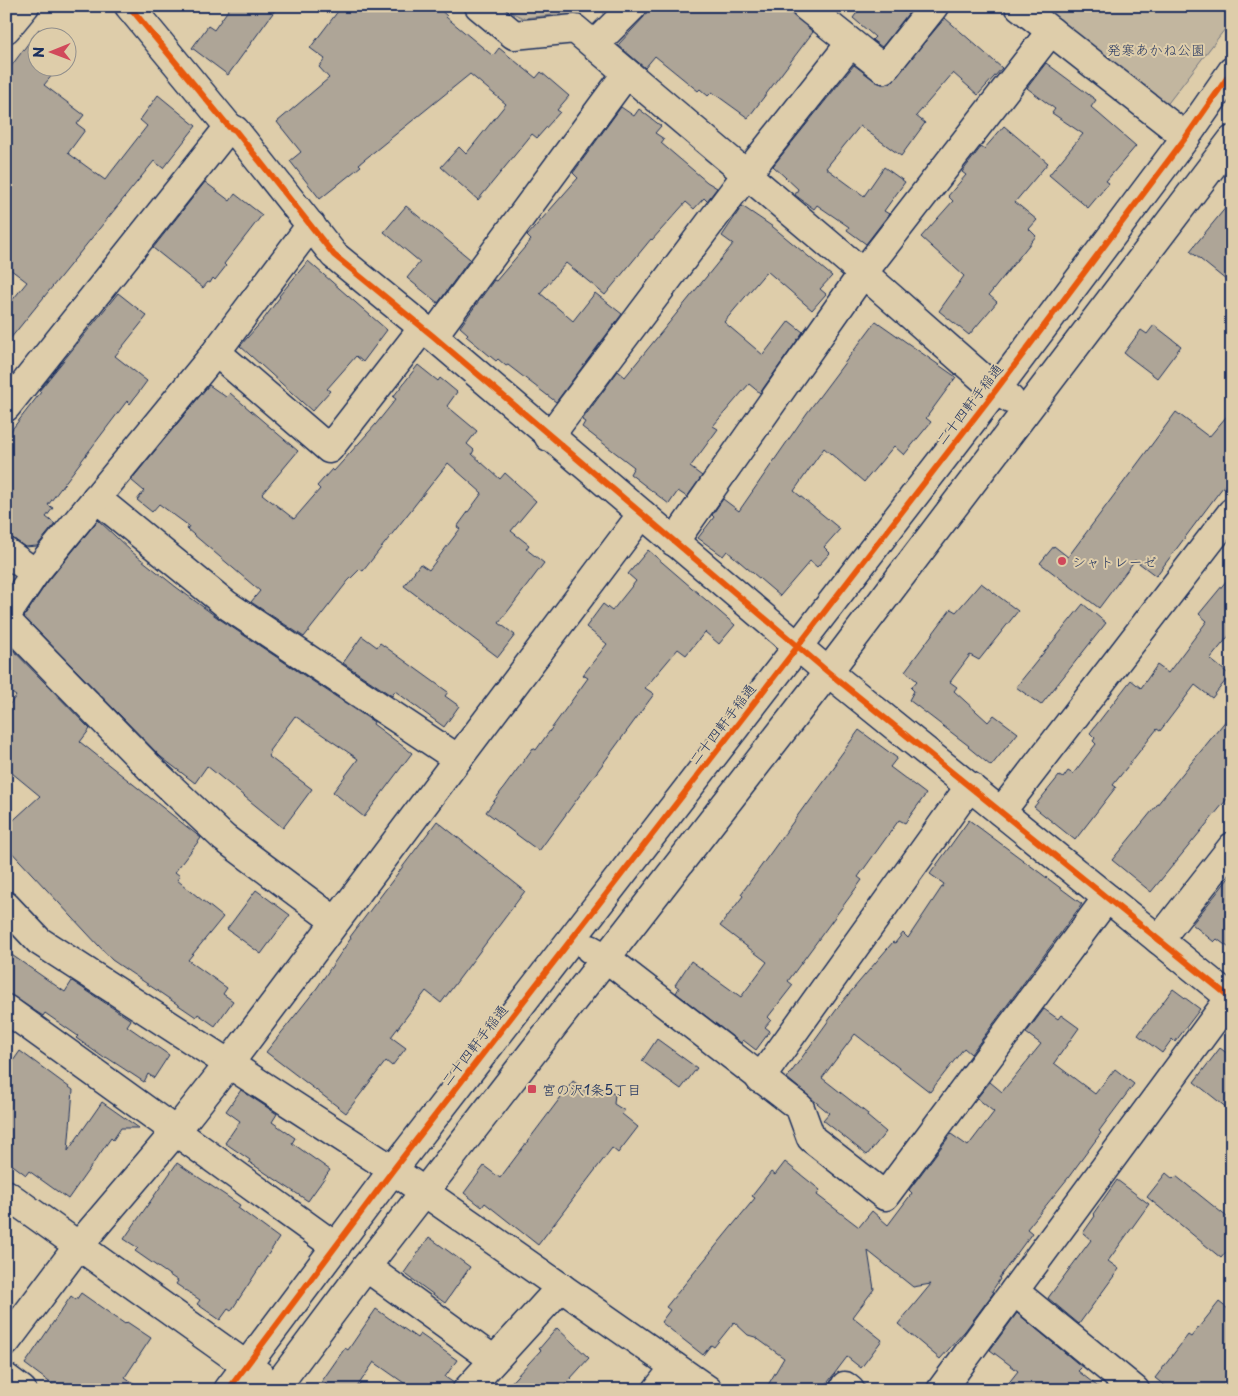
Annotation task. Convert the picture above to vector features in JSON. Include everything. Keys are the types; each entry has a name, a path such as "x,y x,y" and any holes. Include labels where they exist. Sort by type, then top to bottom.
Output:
{"street":[{"path":"6,29 25,6"},
{"path":"130,6 229,126 235,130 334,255 428,332 549,437 828,672 1231,999 941,1390"},
{"path":"479,6 514,35 575,29 863,273 996,390 1028,410"},
{"path":"595,44 633,6"},
{"path":"805,6 850,44 884,69 934,6"},
{"path":"1019,6 1186,137"},
{"path":"674,542 863,273 1050,31"},
{"path":"549,437 746,175 850,44"},
{"name":"二十四軒手稲通","path":"228,1390 393,1170 996,390 1186,137 1232,71"},
{"path":"216,352 329,449 428,332 626,74"},
{"path":"6,407 229,126"},
{"path":"6,1194 277,1389 366,1267 828,672 1232,140"},
{"path":"6,616 35,573 216,352 312,225"},
{"path":"96,498 227,604 458,759"},
{"path":"1001,812 1232,512"},
{"path":"6,1342 79,1245 176,1131 228,1064 642,514"},
{"path":"6,552 35,573"},
{"path":"6,620 150,768 224,838 335,922"},
{"path":"760,1079 970,786"},
{"path":"1159,940 1232,847"},
{"path":"571,939 606,958 760,1079 800,1108 811,1138 884,1196 1107,898"},
{"path":"6,906 39,941 393,1170 708,1390"},
{"path":"6,1009 336,1247"},
{"path":"366,1267 494,1360"},
{"path":"467,1390 562,1287"},
{"path":"1014,1290 1126,1387"},
{"path":"657,1390 676,1367"},
{"path":"6,1378 22,1390"}],"green space":[{"path":"508,6 585,6 591,11 523,18 505,9"},
{"name":"発寒あかね公園","path":"1036,6 1217,6 1229,15 1228,25 1162,111"}],"building":[{"path":"231,6 278,6 228,75 192,48 208,26 214,30"},
{"path":"342,6 436,6 446,17 493,56 499,48 536,78 541,72 569,96 557,110 560,112 537,138 532,134 478,200 441,167 459,147 466,154 506,104 470,74 359,164 361,166 320,199 290,161 301,152 277,122 329,78 319,67 325,59 310,48"},
{"path":"648,6 784,6 813,32 748,118 712,92 708,96 700,89 698,91 655,56 645,68 618,45 644,17"},
{"path":"862,6 914,6 882,47 872,40 875,37 853,18"},
{"path":"945,18 1002,68 978,95 953,73 916,116 925,123 901,156 860,126 826,168 864,196 884,167 905,182 884,211 889,214 866,244 847,230 849,227 817,205 814,209 795,195 798,189 773,166 854,65 875,81 882,84 890,83"},
{"path":"28,44 28,78 50,78 44,85 84,115 77,124 85,130 68,153 105,180 147,126 140,120 158,95 196,126 163,168 154,161 6,344 6,308 27,282 6,266 6,73"},
{"path":"1046,63 1096,100 1091,107 1136,146 1106,181 1109,183 1088,208 1049,175 1083,134 1052,113 1055,109 1027,88"},
{"path":"621,107 634,116 639,109 661,126 655,133 664,139 661,143 707,182 717,188 707,201 704,198 694,209 686,202 651,239 605,295 566,263 540,293 573,321 595,293 622,314 556,402 508,365 506,366 498,359 496,361 466,336 468,334 460,327 494,280 496,281 531,240 527,236 578,178 573,173"},
{"path":"1004,126 1048,163 1015,202 1037,220 1029,229 1036,236 989,295 997,302 969,335 939,311 964,276 921,237 953,201 948,196 966,175 962,172 981,147 984,149"},
{"path":"205,182 230,201 235,194 262,215 224,264 226,266 215,280 213,278 203,288 153,248"},
{"path":"1232,200 1232,285 1190,251"},
{"path":"406,206 470,259 438,303 407,278 420,262 384,232"},
{"path":"742,206 773,227 832,276 820,289 826,294 812,310 767,271 724,322 763,355 789,321 803,332 760,393 749,384 713,426 718,429 690,467 702,476 687,497 678,491 669,504 630,474 634,467 582,427 585,422 582,420 618,371 625,377 733,244 722,236"},
{"path":"308,261 387,330 363,362 356,356 327,389 330,391 312,411 240,346 263,320 279,296"},
{"path":"118,293 147,316 115,356 147,381 130,404 127,401 48,505 53,508 46,517 55,524 37,546 25,547 6,533 6,437 41,392 39,391"},
{"path":"876,321 956,377 926,418 931,422 904,455 894,446 864,482 824,448 794,491 840,529 824,547 830,553 817,567 810,561 780,596 727,551 723,556 698,538 714,517 712,515 723,499 739,511 807,413"},
{"path":"1154,325 1181,346 1157,378 1124,353 1141,330 1147,334"},
{"path":"418,365 438,381 440,378 457,392 447,406 477,431 467,444 474,450 472,454 500,479 505,473 536,501 511,531 529,545 526,549 544,563 499,623 515,635 498,657 404,586 420,564 429,570 460,529 457,527 482,493 448,463 363,571 360,569 348,581 304,637 251,602 260,591 187,529 189,526 159,504 152,512 137,500 144,491 131,480 209,385 226,397 230,393 298,451 262,494 294,519 320,489 317,486 332,469 334,471 376,424 396,399 393,397"},
{"path":"1232,410 1232,475 1156,576 1135,560 1099,608 1040,563 1054,546 1068,557 1176,412 1209,437"},
{"path":"98,520 132,552 176,587 218,618 374,722 373,724 412,753 364,817 333,792 358,759 295,716 269,751 271,752 268,756 312,789 283,828 207,766 195,783 161,757 24,617 46,584"},
{"path":"648,550 735,625 719,644 705,632 686,655 678,649 645,688 654,694 539,851 486,812 533,748 536,750 588,678 583,675 607,644 586,627 603,604 612,611 636,581 628,574"},
{"path":"1232,574 1232,632 1210,659 1230,675 1212,698 1195,685 1160,731 1157,729 1113,785 1116,787 1075,840 1034,807 1059,776 1063,778 1068,771 1073,774 1096,744 1093,741 1095,738 1090,733 1131,680 1141,688 1157,665 1168,673 1207,621 1199,614"},
{"path":"981,583 1018,611 979,660 970,655 950,682 957,687 954,691 988,722 994,715 1018,733 991,766 969,746 909,700 914,691 911,688 917,681 905,671 951,609 956,612"},
{"path":"1083,604 1106,623 1041,705 1016,687"},
{"path":"362,636 377,647 380,643 448,692 445,696 459,706 444,727 395,691 392,696 343,663"},
{"path":"6,643 90,729 80,742 201,838 175,872 180,876 177,880 223,917 188,960 227,988 223,994 233,1001 215,1026 198,1014 196,1017 112,960 6,846 6,827 40,796 6,768 6,709 16,696 6,689"},
{"path":"1232,713 1232,793 1151,892 1112,860"},
{"path":"859,730 897,758 890,767 926,794 905,823 899,820 858,877 862,880 788,981 793,985 768,1017 771,1020 765,1027 770,1031 756,1050 743,1040 741,1043 676,993 679,988 675,985 691,961 741,997 767,962 720,926 743,896 741,894 806,804 837,764 835,763"},
{"path":"969,820 1082,904 971,1054 964,1048 930,1092 855,1034 822,1078 868,1114 867,1116 886,1132 867,1155 823,1120 829,1113 787,1078 842,1002 893,942 895,943 903,933 908,938 944,884 930,874"},
{"path":"437,821 525,891 441,1003 426,991 391,1037 406,1048 392,1066 386,1061 346,1113 266,1052 317,988 350,937"},
{"path":"1232,874 1232,950 1217,939 1214,942 1192,924"},
{"path":"256,890 290,915 261,954 227,929"},
{"path":"6,951 65,992 72,981 131,1020 127,1026 169,1055 154,1078 148,1074 144,1082 106,1057 104,1058 76,1038 78,1036 45,1013 43,1016 6,992"},
{"path":"1173,989 1200,1009 1175,1042 1172,1039 1162,1053 1138,1035"},
{"path":"1044,1009 1058,1019 1061,1015 1079,1028 1054,1063 1095,1094 1115,1069 1134,1084 1099,1131 1101,1133 1068,1178 1027,1229 1032,1233 999,1278 992,1291 994,1292 965,1331 940,1359 898,1324 931,1284 913,1287 868,1251 874,1289 853,1317 882,1340 861,1368 847,1357 822,1390 765,1390 784,1358 755,1337 748,1335 734,1322 714,1347 711,1345 703,1355 661,1322 670,1310 666,1307 755,1198 752,1196 771,1172 775,1175 785,1162 820,1190 817,1195 859,1227 872,1211 888,1225 912,1193 909,1190 951,1134 968,1146 994,1112 977,1098 990,1082 1002,1092 1041,1044 1026,1033"},
{"path":"657,1039 697,1068 681,1089 642,1061"},
{"path":"1220,1048 1232,1057 1232,1112 1194,1082"},
{"path":"20,1051 73,1090 68,1151 102,1102 139,1128 121,1128 113,1140 111,1138 68,1199 29,1171 26,1175 6,1160 6,1071"},
{"path":"573,1081 585,1090 588,1085 615,1094 614,1104 625,1111 622,1114 638,1127 618,1153 612,1148 538,1245 485,1203 482,1207 464,1193 484,1166 500,1178"},
{"path":"241,1090 277,1114 272,1122 295,1138 292,1143 330,1170 308,1201 249,1162 250,1160 225,1143 240,1121 226,1111"},
{"path":"177,1163 240,1205 238,1208 279,1238 231,1311 228,1309 220,1320 197,1304 200,1300 176,1284 178,1281 135,1251 138,1248 124,1239"},
{"path":"1166,1173 1173,1179 1176,1176 1232,1221 1232,1245 1221,1258 1147,1197"},
{"path":"1117,1180 1149,1204 1108,1261 1119,1269 1079,1324 1048,1298 1091,1240 1083,1233 1095,1216 1093,1214"},
{"path":"429,1237 470,1267 445,1303 404,1273"},
{"path":"81,1293 125,1324 127,1322 151,1338 125,1377 143,1390 60,1390 25,1364 71,1296 76,1300"},
{"path":"1219,1302 1232,1312 1232,1390 1170,1390 1155,1378 1188,1335 1191,1337"},
{"path":"376,1309 417,1338 420,1334 457,1360 445,1377 454,1383 452,1390 414,1390 374,1362 355,1390 334,1390 322,1381 345,1348 348,1350"},
{"path":"1017,1313 1082,1367 1078,1371 1102,1390 1003,1390 1018,1371 990,1350"},
{"path":"557,1328 589,1358 560,1390 504,1390 541,1350 539,1349"}],"cycle path":[{"path":"129,6 229,127 235,130 334,255 433,336 828,672 1232,999"},
{"path":"228,1390 393,1170 996,390 1186,137 1232,71"}],"place":[{"name":"シャトレーゼ","path":"1062,561"},
{"name":"宮の沢1条5丁目","path":"532,1089"}]}
